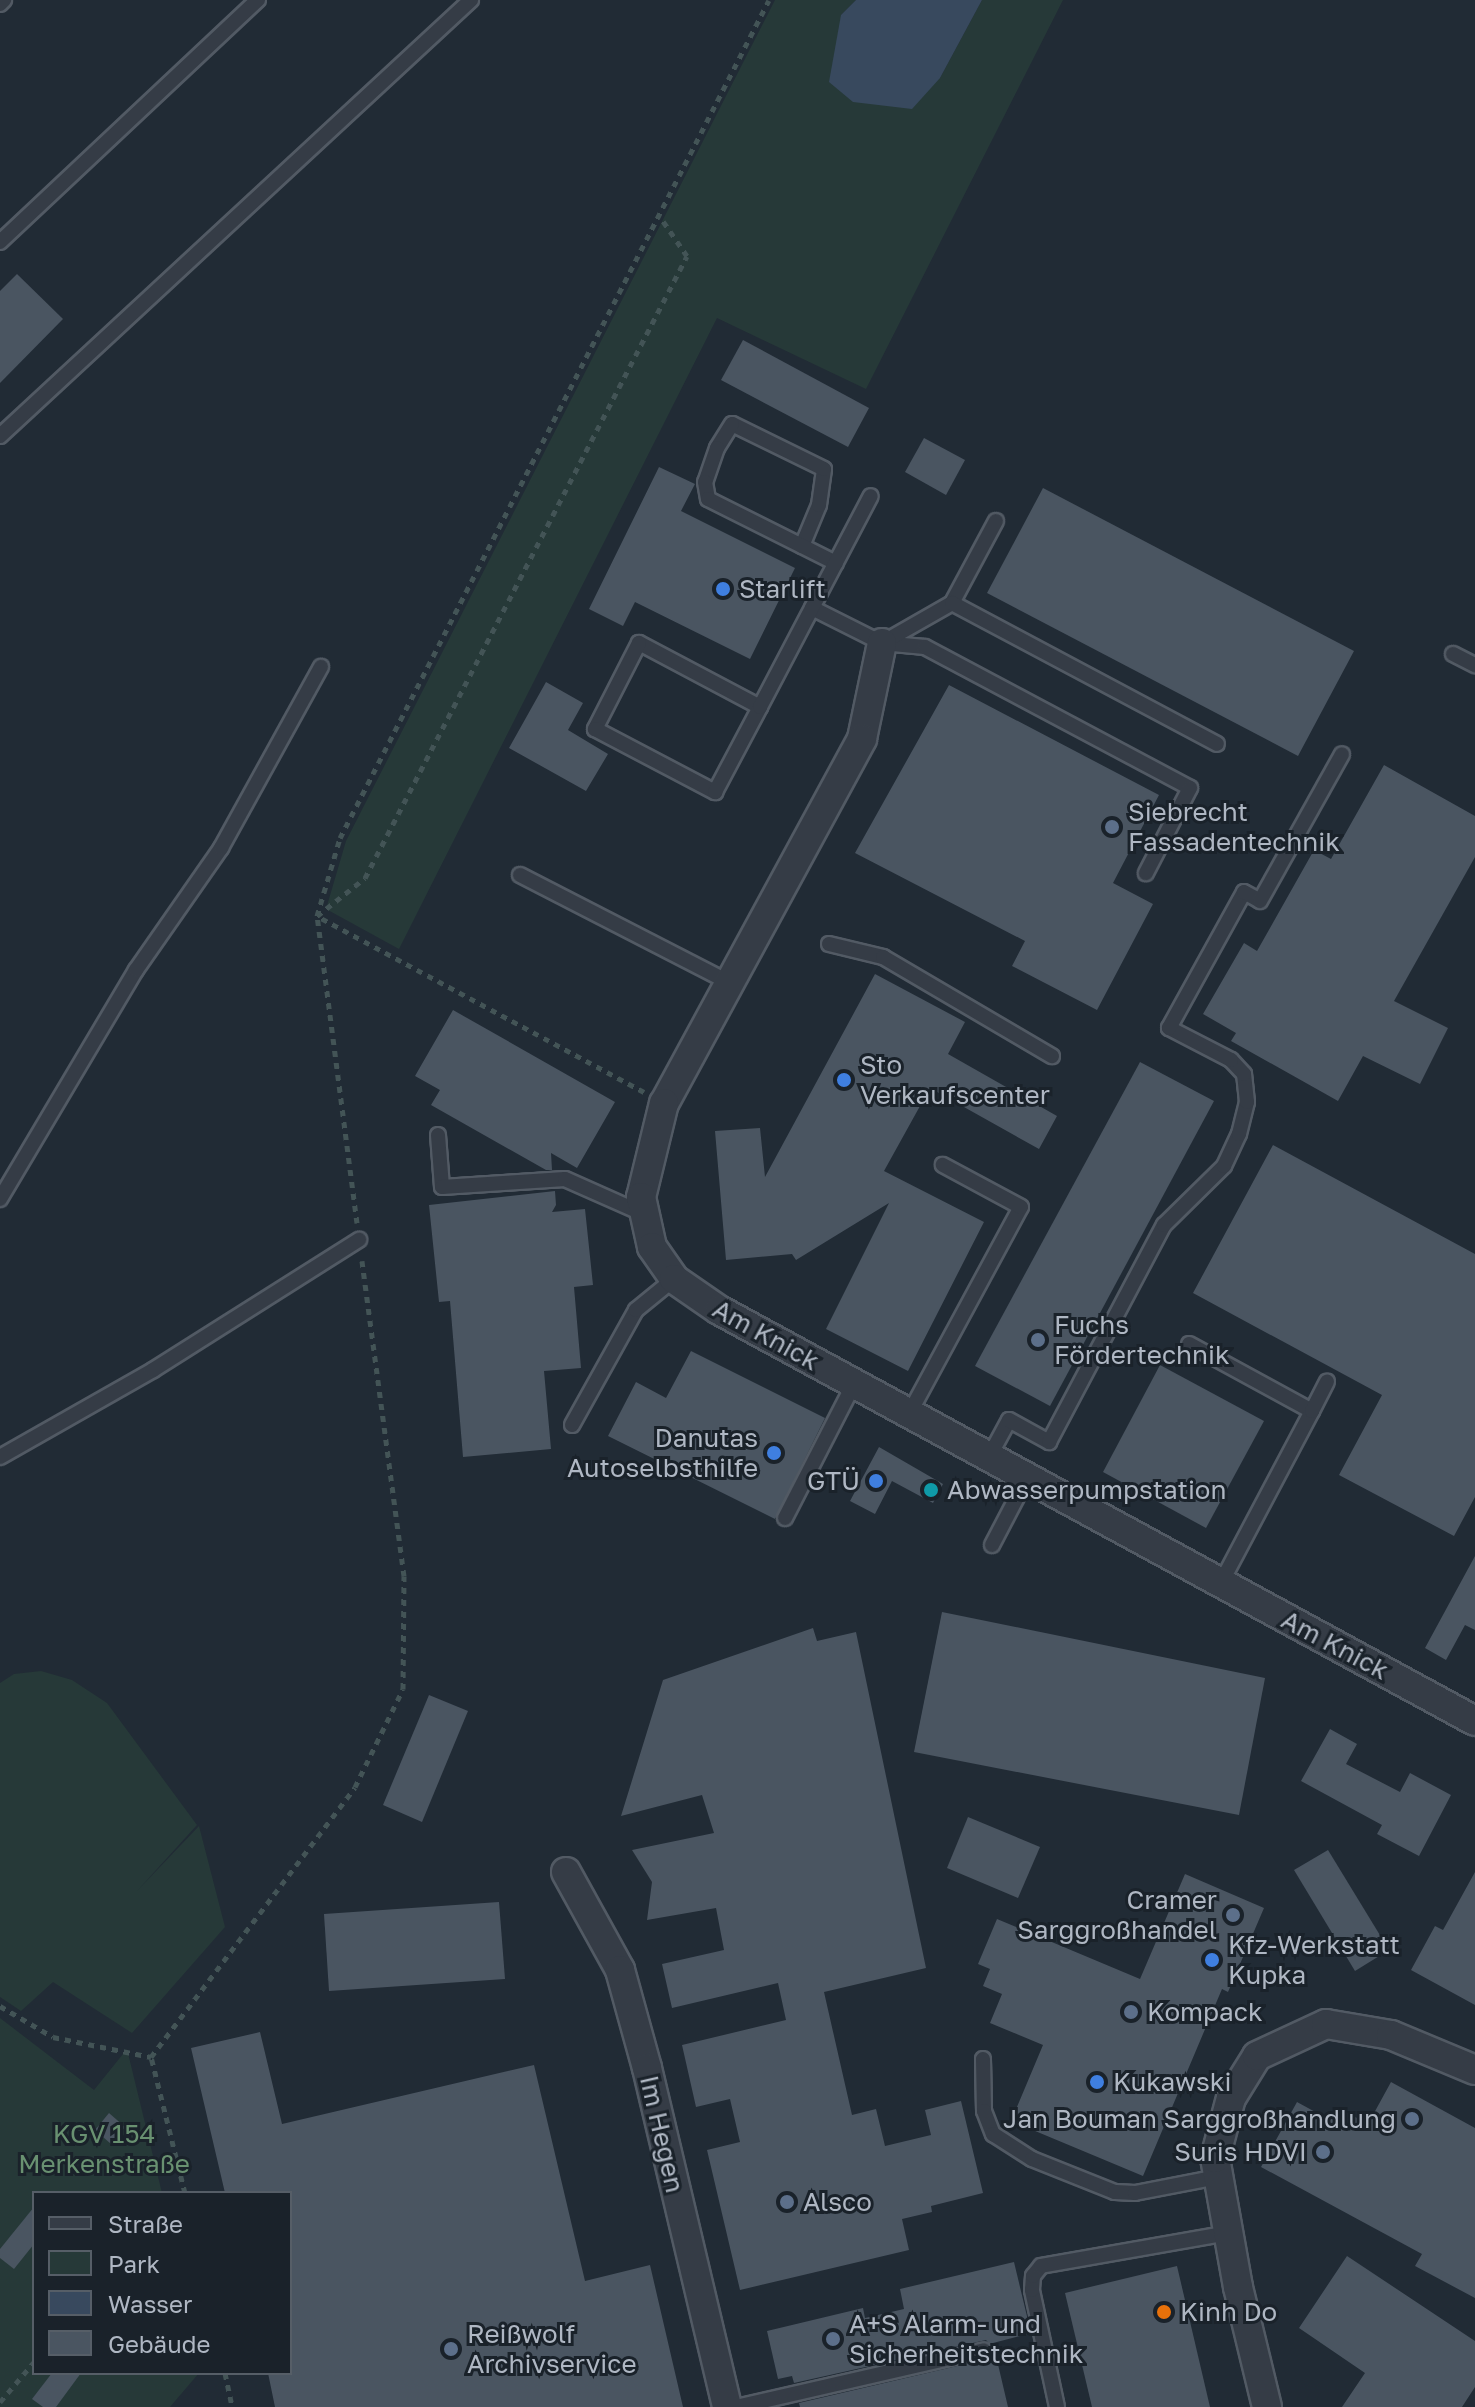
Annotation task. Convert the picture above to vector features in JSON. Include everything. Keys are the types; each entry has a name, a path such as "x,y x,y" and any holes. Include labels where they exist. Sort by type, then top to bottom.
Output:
{"street":[{"name":"Am Knick","path":"882,643 862,739 664,1103 641,1197 652,1247 674,1279 719,1310 1475,1721"},
{"name":"Im Hegen","path":"566,1872 620,1970 647,2068 727,2407"},
{"path":"1267,2407 1228,2233 1215,2158 1231,2098 1257,2056 1326,2024 1391,2035 1475,2070"}],"lane":[{"path":"0,242 258,0"},
{"path":"0,436 471,0"},
{"path":"802,546 819,505 824,469 732,424 717,448 705,482 708,499 802,546 836,563"},
{"path":"760,707 639,643 595,729 715,792 760,707 812,608 836,563 871,496"},
{"path":"882,643 952,603 996,521"},
{"path":"952,603 1217,744"},
{"path":"812,608 882,643 925,647 1190,788 1146,873"},
{"path":"1453,654 1475,665"},
{"path":"0,1199 136,970 221,848 321,667"},
{"path":"989,1457 1009,1420 1049,1442 1164,1225 1224,1166 1239,1134 1247,1102 1244,1074 1231,1060 1169,1028 1244,892 1260,901 1342,754"},
{"path":"520,875 730,983"},
{"path":"829,944 883,957 1052,1056"},
{"path":"438,1135 442,1187 565,1179 645,1214"},
{"path":"909,1414 1021,1207 943,1165"},
{"path":"0,1457 153,1370 359,1240"},
{"path":"572,1425 636,1310 674,1279"},
{"path":"1189,1344 1312,1411"},
{"path":"1221,1583 1327,1382"},
{"path":"785,1518 854,1384"},
{"path":"992,1545 1027,1478"},
{"path":"983,2059 984,2111 993,2134 1032,2159 1115,2192 1135,2193 1218,2177"},
{"path":"1057,2407 1032,2290 1033,2276 1041,2266 1228,2233"},
{"path":"736,2407 984,2350"}],"path":[{"path":"151,2057 355,1787 403,1689 404,1576 317,916 340,838 661,218 769,0"},
{"path":"317,916 365,878 687,256 661,218"},
{"path":"317,916 664,1103"},
{"path":"0,2006 53,2037 151,2057"},
{"path":"151,2057 184,2191"},
{"path":"178,2191 183,2185"},
{"path":"0,2402 32,2364"},
{"path":"225,2375 232,2407"}],"green space":[{"path":"775,0 856,0 841,15 940,78 982,0 1063,0 866,389 717,318 399,949 326,909 346,841"},
{"path":"41,1671 72,1680 107,1703 197,1825 137,1891 199,1826 225,1927 132,2033 53,1982 21,2011 0,1997 0,1683 14,1674"},
{"name":"KGV 154 Merkenstraße","path":"0,2018 94,2090 127,2049 162,2191 32,2191 32,2375 197,2375 170,2407 0,2407"}],"water":[{"path":"856,0 982,0 940,78 912,109 853,102 829,82 841,15"}],"building":[{"path":"17,274 63,319 0,383 0,291"},
{"path":"743,340 869,408 848,447 721,380"},
{"path":"924,438 965,460 946,495 905,472"},
{"path":"659,467 695,484 681,511 795,568 750,659 635,602 623,626 589,609"},
{"path":"1043,488 1354,651 1298,756 987,593"},
{"path":"546,682 583,703 568,730 608,754 586,791 509,748"},
{"path":"949,685 1159,795 1113,883 1153,904 1097,1010 1012,966 1025,941 855,853"},
{"path":"1384,765 1475,816 1475,857 1394,1001 1448,1028 1420,1084 1363,1056 1338,1101 1231,1041 1236,1033 1203,1014 1244,943 1257,951 1314,850 1331,859"},
{"path":"875,974 965,1022 948,1054 1057,1116 1039,1149 930,1088 884,1171 984,1222 908,1371 826,1329 889,1203 796,1260 792,1254 726,1260 715,1131 760,1128 765,1177"},
{"path":"453,1010 615,1102 577,1168 551,1153 552,1170 546,1170 431,1105 440,1090 415,1076"},
{"path":"1140,1062 1214,1101 1050,1406 975,1366"},
{"path":"1273,1145 1475,1254 1475,1497 1454,1536 1339,1475 1382,1395 1193,1293"},
{"path":"555,1191 556,1205 552,1212 585,1209 593,1285 574,1287 581,1368 544,1371 551,1449 463,1457 450,1301 439,1302 429,1205"},
{"path":"691,1351 825,1418 775,1519 608,1436 636,1382 666,1398"},
{"path":"1160,1365 1264,1421 1206,1528 1103,1472"},
{"path":"879,1447 943,1484 933,1503 892,1481 875,1514 850,1501"},
{"path":"1475,1556 1475,1630 1465,1625 1446,1660 1425,1648"},
{"path":"942,1612 1265,1678 1239,1815 914,1752"},
{"path":"813,1628 817,1641 856,1632 926,1968 824,1992 852,2115 876,2109 885,2146 931,2135 925,2110 961,2101 983,2193 931,2206 932,2212 902,2219 909,2250 740,2290 707,2150 740,2142 730,2099 696,2107 682,2045 786,2020 778,1983 672,2008 662,1964 724,1950 716,1908 647,1920 652,1882 632,1850 714,1833 702,1795 621,1816 663,1680"},
{"path":"429,1695 468,1711 422,1822 383,1805"},
{"path":"1330,1729 1357,1744 1346,1764 1400,1792 1410,1773 1451,1795 1419,1856 1377,1834 1382,1825 1301,1781"},
{"path":"968,1817 1040,1847 1018,1898 947,1868"},
{"path":"1328,1850 1389,1950 1355,1971 1294,1870"},
{"path":"1475,1872 1475,2005 1411,1970 1435,1926 1443,1930"},
{"path":"1185,1874 1264,1908 1228,1992 1222,1989 1143,2176 1011,2121 1043,2045 990,2023 1002,1994 983,1986 990,1969 978,1964 997,1919 1140,1979"},
{"path":"499,1902 505,1979 329,1991 324,1914"},
{"path":"260,2032 282,2124 534,2065 585,2281 650,2265 683,2407 275,2407 268,2375 292,2375 292,2191 225,2191 191,2048"},
{"path":"1391,2082 1475,2128 1475,2298 1415,2266 1422,2254 1261,2167 1297,2102 1330,2120 1337,2107 1368,2124"},
{"path":"109,2113 125,2127 111,2144 95,2130"},
{"path":"32,2209 32,2246 14,2269 0,2258 0,2249"},
{"path":"1347,2256 1475,2341 1475,2387 1462,2407 1342,2407 1365,2373 1299,2328"},
{"path":"1014,2262 1031,2333 993,2343 1008,2407 800,2407 799,2403 987,2359 994,2349 986,2340 794,2383 792,2376 778,2379 767,2331 863,2308 865,2318 904,2309 900,2289"},
{"path":"1177,2266 1210,2407 1092,2407 1065,2293"},
{"path":"50,2375 80,2375 56,2407 43,2407 32,2399"}],"place":[{"name":"Starlift","path":"723,589"},
{"name":"Siebrecht Fassadentechnik","path":"1112,827"},
{"name":"Sto Verkaufscenter","path":"844,1080"},
{"name":"Fuchs Fördertechnik","path":"1038,1340"},
{"name":"Danutas Autoselbsthilfe","path":"774,1453"},
{"name":"GTÜ","path":"876,1481"},
{"name":"Abwasserpumpstation","path":"931,1490"},
{"name":"Cramer Sarggroßhandel","path":"1233,1915"},
{"name":"Kfz-Werkstatt Kupka","path":"1212,1960"},
{"name":"Kompack","path":"1131,2012"},
{"name":"Kukawski","path":"1097,2082"},
{"name":"Jan Bouman Sarggroßhandlung","path":"1412,2119"},
{"name":"Suris HDVI","path":"1323,2152"},
{"name":"Alsco","path":"787,2202"},
{"name":"Kinh Do","path":"1164,2312"},
{"name":"A+S Alarm- und Sicherheitstechnik","path":"833,2339"},
{"name":"Reißwolf Archivservice","path":"451,2349"}]}
